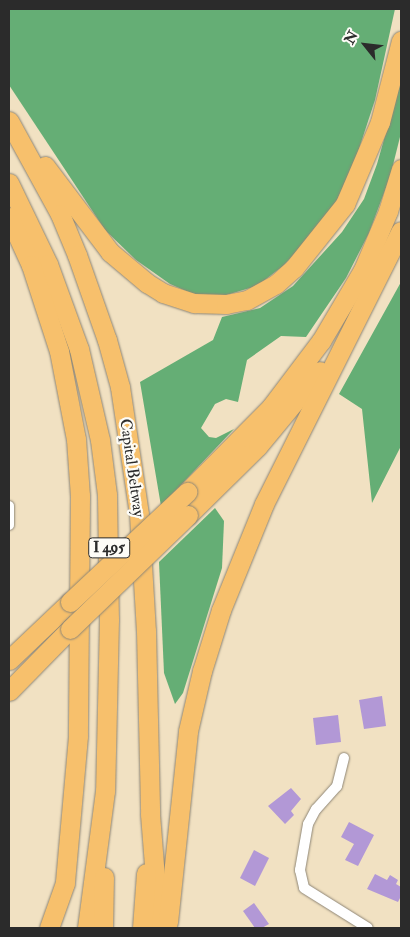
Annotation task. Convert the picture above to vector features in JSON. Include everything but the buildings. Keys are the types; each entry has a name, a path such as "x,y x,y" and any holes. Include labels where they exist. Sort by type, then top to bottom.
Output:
{"highway":[{"path":"9,115 91,229 124,266 147,283 179,300 226,304 246,300 276,284 313,249 345,204 380,122 401,41"},
{"name":"Capital Beltway","path":"9,121 60,214 93,294 120,388 142,550 150,814 159,928"},
{"path":"9,660 187,492 271,407 321,341 363,270 388,211 401,169"},
{"name":"Capital Beltway","path":"9,183 63,301 84,366 100,440 107,495 109,556 105,791 87,928"},
{"path":"9,217 31,265 59,350 76,439 80,496 78,736 65,883 49,928"},
{"path":"167,928 188,731 215,628 264,504 401,231"},
{"path":"9,685 188,514 286,415 335,351 364,306"},
{"path":"9,655 70,602"},
{"path":"9,691 70,628"},
{"path":"103,928 105,791"},
{"path":"142,928 150,814"}],"street":[{"path":"9,506 9,524"},
{"path":"344,758 338,786 316,809 308,824 300,870 304,888 368,928"}],"green space":[{"path":"9,9 395,9 375,100 354,164 336,202 313,234 283,266 257,286 223,296 193,294 170,284 136,260 105,230 9,85"},
{"path":"401,80 401,133 390,177 369,233 346,278 306,337 281,336 247,360 238,402 226,399 215,404 201,428 209,437 216,438 234,429 161,506 140,382 213,340 222,317 260,308 293,286 342,232 364,199 377,164"},
{"path":"401,282 401,446 372,503 362,409 339,394"},
{"path":"215,508 224,521 222,568 183,693 175,704 164,673 159,562"}]}
